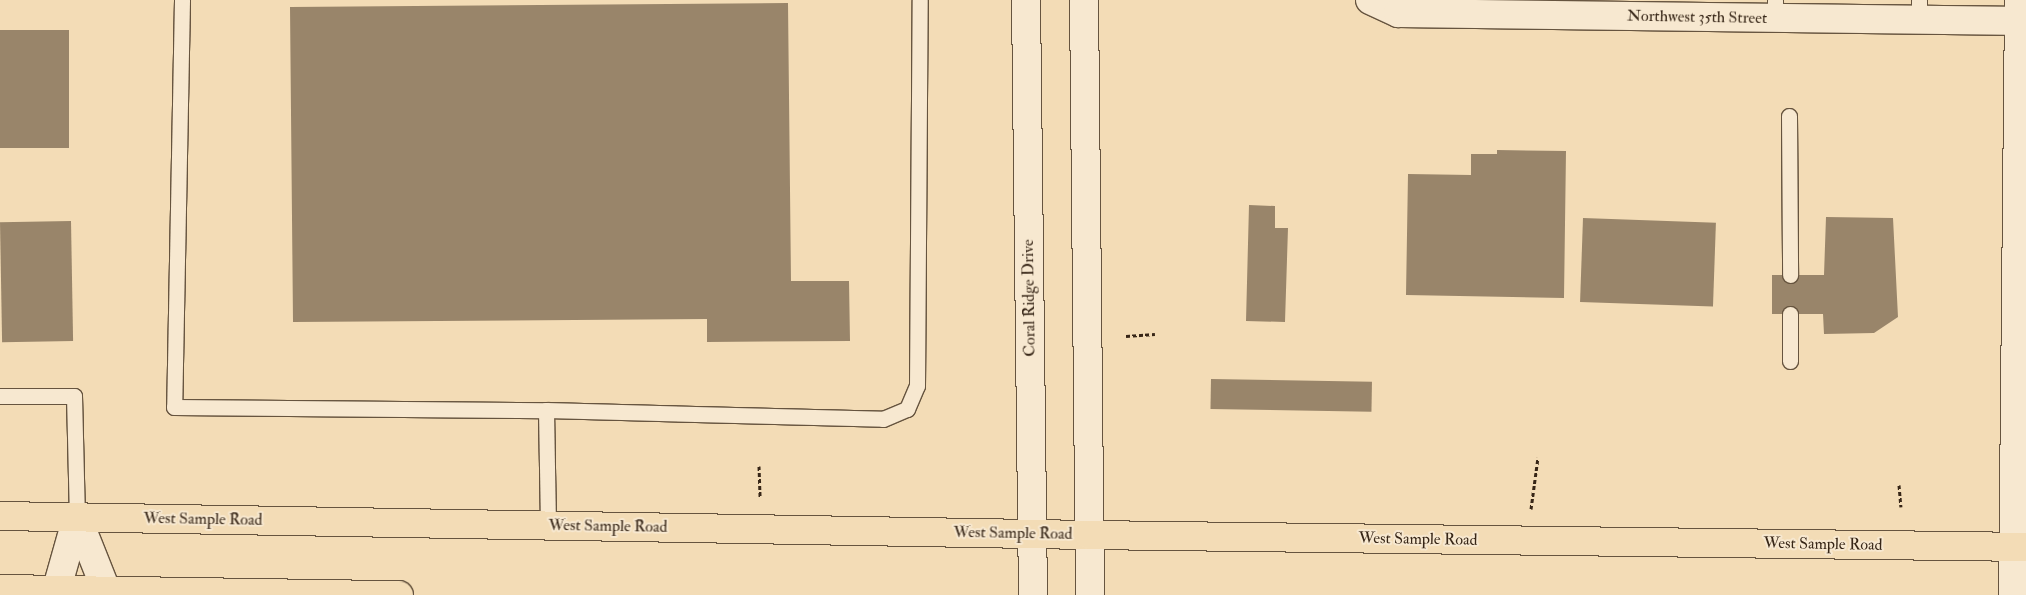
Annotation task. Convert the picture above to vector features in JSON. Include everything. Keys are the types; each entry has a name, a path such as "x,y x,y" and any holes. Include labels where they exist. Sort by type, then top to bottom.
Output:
{"main road":[{"name":"West Sample Road","path":"0,516 1089,535 2020,546"},
{"path":"0,589 108,593 399,595"}],"street":[{"name":"Coral Ridge Drive","path":"1026,0 1033,595"},
{"path":"1084,0 1090,595"},
{"name":"Northwest 35th Street","path":"1370,0 1398,14 1454,7 1919,10 2021,14"},
{"path":"2013,595 2020,546 2021,14"},
{"path":"55,592 77,517"},
{"path":"77,517 108,593"}],"lane":[{"path":"182,0 174,407 546,410 882,419 907,409 917,386 920,0"},
{"path":"1789,116 1790,275"},
{"path":"1790,314 1790,361"},
{"path":"0,396 74,396 77,517"},
{"path":"546,410 548,525"}],"path":[{"path":"1126,336 1155,334"},
{"path":"1531,509 1538,457"},
{"path":"759,466 760,498"},
{"path":"1899,485 1901,507"}],"building":[{"path":"788,3 791,281 849,281 850,341 707,342 707,319 293,322 290,7"},
{"path":"0,30 69,30 69,148 0,148"},
{"path":"1497,150 1566,151 1564,298 1406,295 1408,174 1471,175 1471,154 1497,154"},
{"path":"1249,205 1275,206 1275,228 1288,228 1285,322 1246,321"},
{"path":"1826,217 1893,218 1898,317 1874,333 1824,334 1823,314 1772,314 1772,275 1824,275"},
{"path":"1583,218 1716,223 1713,307 1580,302"},
{"path":"71,221 73,341 2,342 0,222"},
{"path":"1211,379 1372,382 1371,412 1210,409"}]}
